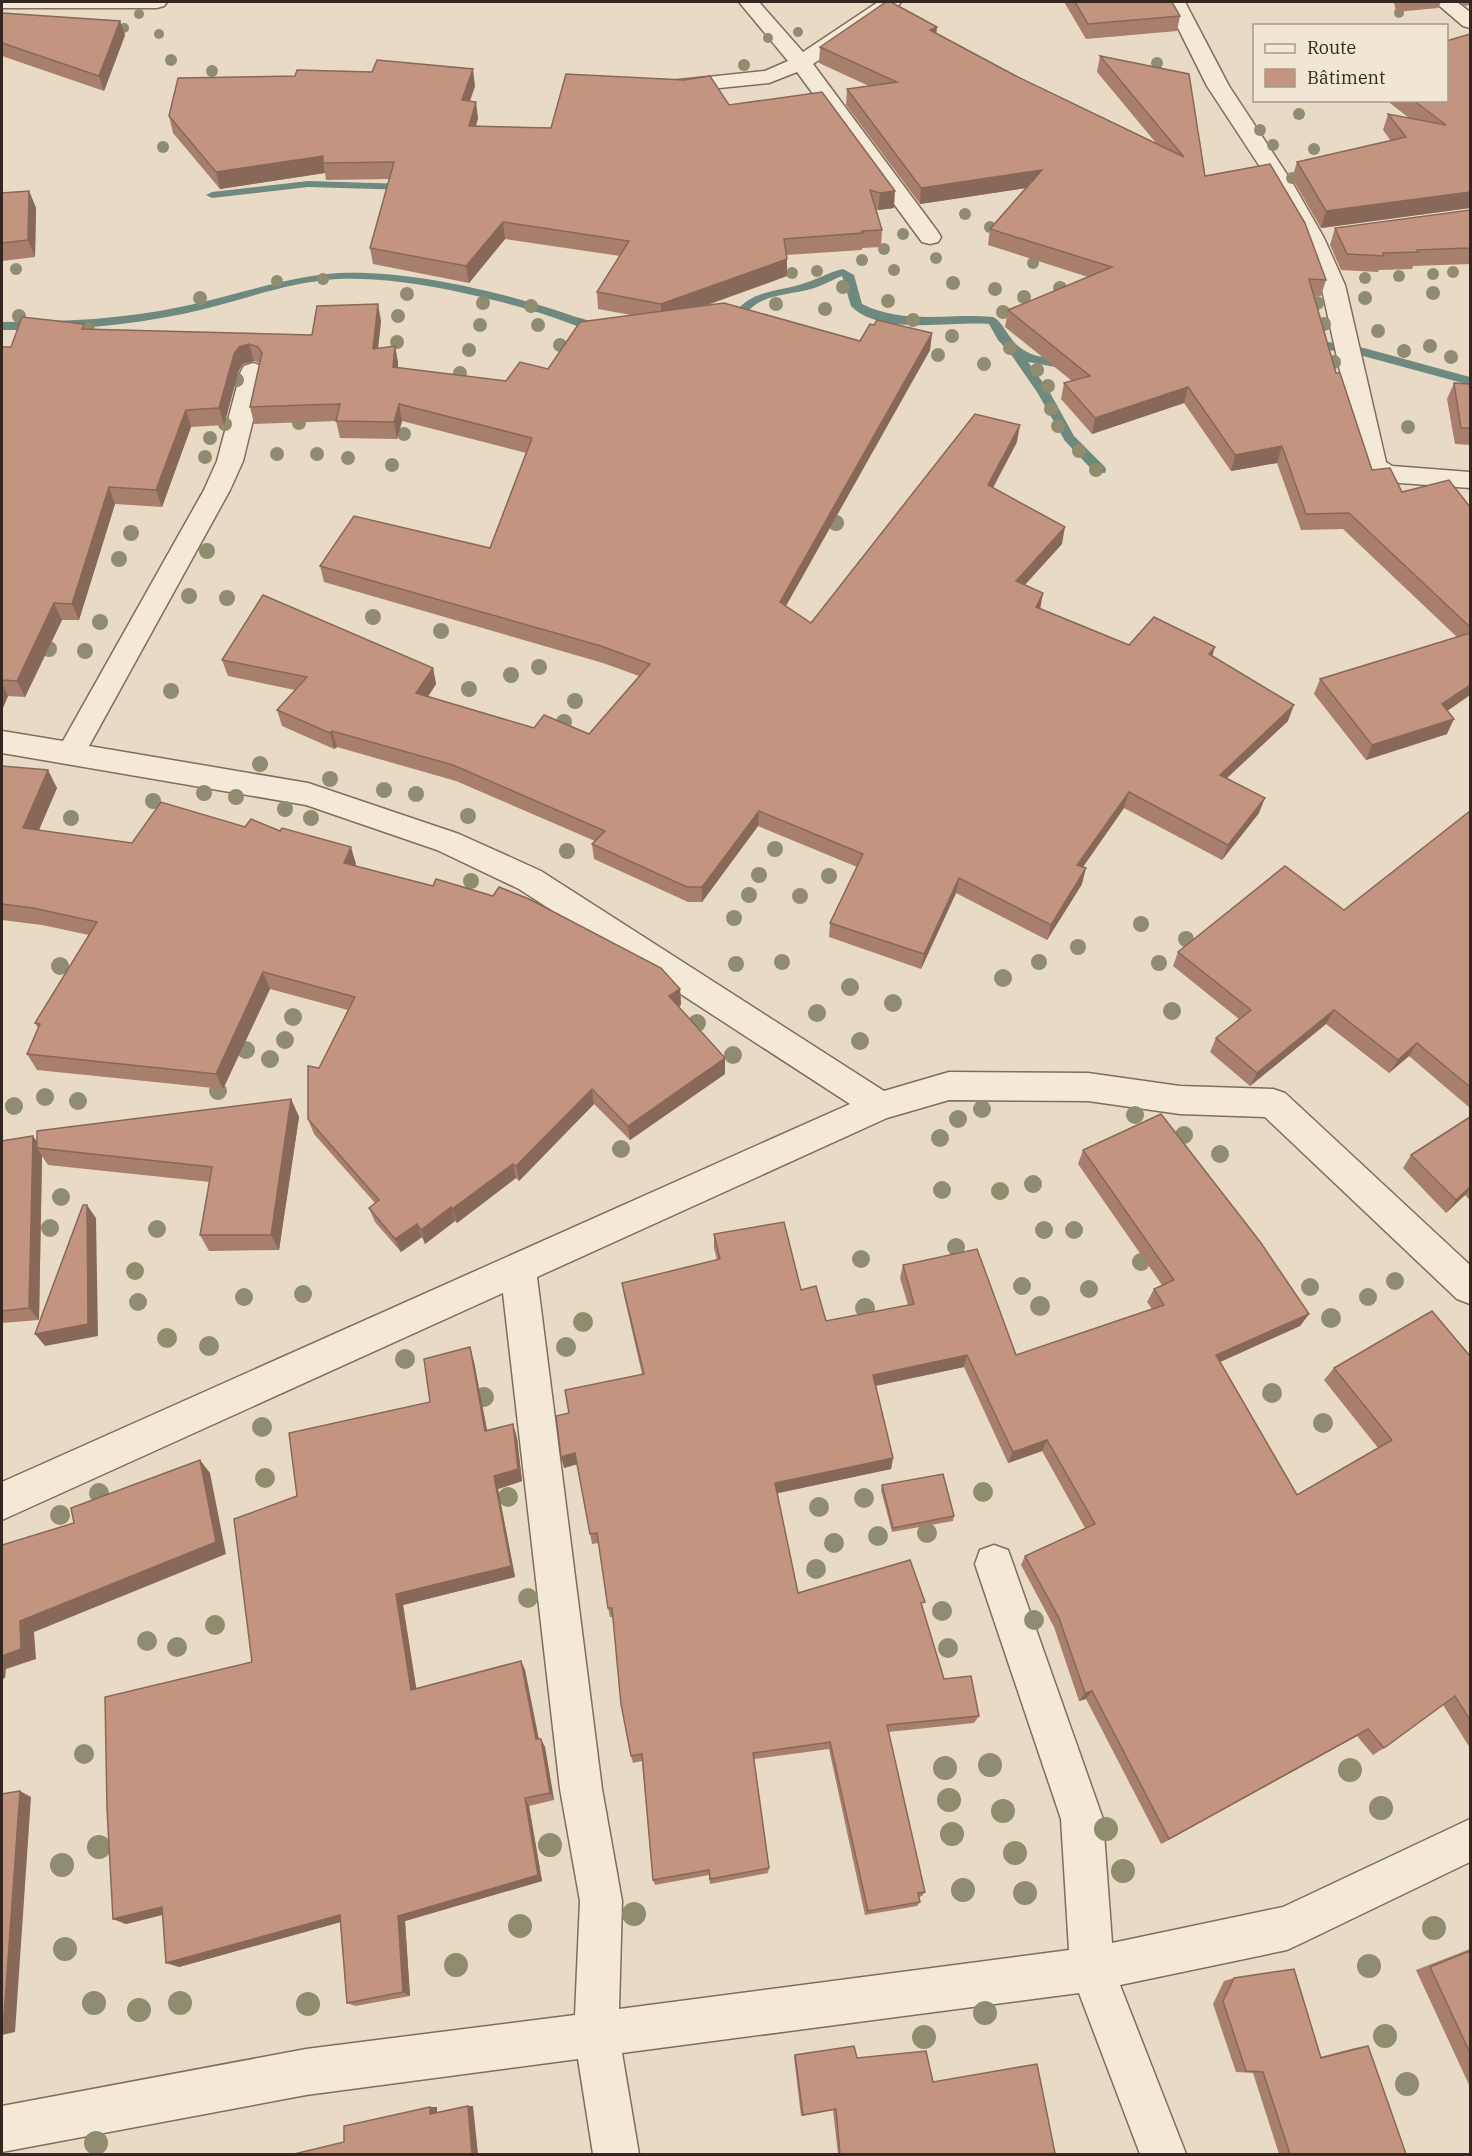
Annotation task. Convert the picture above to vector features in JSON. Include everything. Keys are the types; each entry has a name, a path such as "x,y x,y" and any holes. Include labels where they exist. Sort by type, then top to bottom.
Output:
{"street":[{"path":"2,2 157,2"},
{"path":"750,2 801,63 930,237"},
{"path":"646,87 680,87 769,77 801,63 891,2"},
{"path":"1175,2 1218,86 1281,182 1324,236 1374,466 1386,474 1470,480"},
{"path":"1445,2 1470,22"},
{"path":"72,753 217,490 230,461 254,371"},
{"path":"2,742 308,794 448,842 530,880 880,1106"},
{"path":"2,1500 880,1106 949,1086 1088,1087 1180,1100 1273,1103 1470,1288"},
{"path":"518,1267 581,1789 601,1901 596,2034 616,2154"},
{"path":"994,1564 1082,1819 1092,1969 1163,2154"},
{"path":"2,2129 306,2072 1092,1969 1287,1928 1470,1840"}],"building":[{"path":"886,2 891,2 937,27 930,30 1014,75 1184,157 1100,56 1189,74 1205,176 1270,164 1305,223 1326,280 1309,279 1336,373 1340,373 1372,470 1390,468 1402,492 1449,480 1470,507 1470,627 1349,513 1306,514 1282,446 1235,455 1188,387 1095,418 1064,383 1090,376 1008,310 1112,267 990,229 1042,170 921,188 847,89 897,82 820,47"},
{"path":"1075,2 1172,2 1180,16 1088,24"},
{"path":"2,13 120,21 99,76 2,43"},
{"path":"1470,34 1470,192 1326,211 1297,162 1406,137 1388,114 1446,125 1416,102 1448,102 1448,40"},
{"path":"377,60 473,69 462,100 476,102 469,126 551,128 566,74 684,80 710,76 729,105 822,92 895,191 880,193 870,190 882,230 784,239 787,259 661,304 597,292 629,241 503,222 466,266 370,248 394,162 323,163 323,156 216,172 169,116 178,78 295,76 297,70 372,72"},
{"path":"29,191 28,240 2,243 2,193"},
{"path":"1470,210 1470,248 1383,253 1384,256 1347,254 1335,228"},
{"path":"724,303 860,341 870,324 874,325 877,320 932,333 780,602 811,623 975,414 1020,425 988,485 1065,527 1016,581 1043,593 1036,607 1129,645 1154,617 1215,647 1209,654 1294,705 1220,775 1265,798 1228,845 1129,792 1077,865 1086,868 1051,925 959,878 924,954 830,923 863,854 759,811 702,887 687,887 592,844 605,831 453,765 332,731 330,733 277,710 307,677 222,660 263,595 433,668 416,693 534,728 544,715 589,734 650,664 601,646 320,566 354,516 490,548 532,438 399,404 394,422 336,421 340,404 250,407 262,353 258,347 249,344 239,347 234,354 219,408 186,410 156,490 109,487 72,604 54,603 17,681 2,680 2,347 11,347 22,317 84,324 82,329 312,335 317,306 378,304 373,349 395,346 393,367 506,381 520,362 548,369 580,322"},
{"path":"1454,383 1470,384 1470,428 1461,428"},
{"path":"1470,633 1470,685 1442,704 1454,719 1372,745 1320,679"},
{"path":"2,766 48,770 23,828 132,843 161,802 245,827 251,819 280,831 282,828 351,847 344,863 433,886 436,879 493,896 499,887 529,899 661,968 680,989 669,996 725,1058 628,1126 592,1089 516,1166 513,1164 421,1230 417,1224 395,1239 369,1208 379,1200 308,1119 308,1066 319,1068 355,997 263,972 216,1074 27,1054 40,1024 35,1023 97,922 33,908 2,904"},
{"path":"1470,811 1470,1087 1417,1043 1398,1060 1334,1010 1257,1073 1216,1038 1251,1010 1178,952 1285,866 1344,910"},
{"path":"291,1099 271,1235 200,1235 212,1167 37,1148 37,1131"},
{"path":"1161,1114 1261,1243 1309,1314 1216,1355 1297,1495 1392,1440 1334,1368 1432,1311 1470,1356 1470,1720 1455,1696 1384,1748 1368,1729 1169,1839 1092,1691 1085,1693 1059,1618 1025,1556 1095,1524 1047,1440 1013,1452 967,1355 873,1375 893,1458 775,1483 798,1593 910,1560 925,1602 921,1603 944,1679 971,1676 979,1716 887,1725 925,1892 918,1893 920,1902 868,1911 830,1742 753,1753 769,1868 710,1879 709,1870 653,1880 642,1754 631,1756 621,1704 612,1608 608,1608 597,1533 590,1534 575,1453 561,1457 556,1416 569,1413 565,1390 644,1374 622,1283 720,1259 714,1234 784,1222 801,1290 816,1286 826,1321 914,1304 903,1265 977,1249 1016,1355 1164,1305 1154,1289 1174,1280 1083,1150"},
{"path":"1470,1117 1470,1187 1456,1200 1411,1155"},
{"path":"33,1136 29,1308 2,1311 2,1141"},
{"path":"83,1205 87,1205 88,1324 35,1334"},
{"path":"470,1347 485,1431 513,1424 518,1469 494,1476 511,1566 396,1594 411,1690 521,1661 536,1739 541,1739 550,1793 525,1798 538,1875 398,1916 403,1992 347,2003 340,1915 166,1963 162,1907 113,1919 107,1809 105,1697 252,1662 234,1519 297,1496 289,1433 430,1402 424,1359"},
{"path":"200,1460 216,1542 20,1621 21,1649 2,1656 2,1545 74,1523 71,1508"},
{"path":"943,1474 954,1516 893,1528 882,1485"},
{"path":"20,1791 3,2030 2,2030 2,1794"},
{"path":"1470,1951 1470,2053 1430,1967"},
{"path":"1294,1969 1321,2058 1368,2046 1406,2154 1290,2154 1263,2072 1246,2071 1223,2001 1234,1978"},
{"path":"854,2046 857,2058 926,2051 933,2082 1037,2064 1055,2153 840,2154 836,2109 803,2115 795,2055"},
{"path":"468,2106 472,2154 294,2154 344,2142 344,2126 430,2107 430,2114"}],"waterway":[{"path":"212,195 308,184 408,187"},
{"path":"742,329 740,314 752,301 770,294 808,286 843,272 848,275 857,306 873,314 906,321 975,319 993,321 1008,345 1025,356 1044,362 1074,362"},
{"path":"2,326 70,324 138,318 183,310 299,281 351,276 401,280 479,294 540,309 600,330"},
{"path":"1305,342 1364,352 1470,381"},
{"path":"1016,353 1043,391 1069,438 1100,470"}]}
